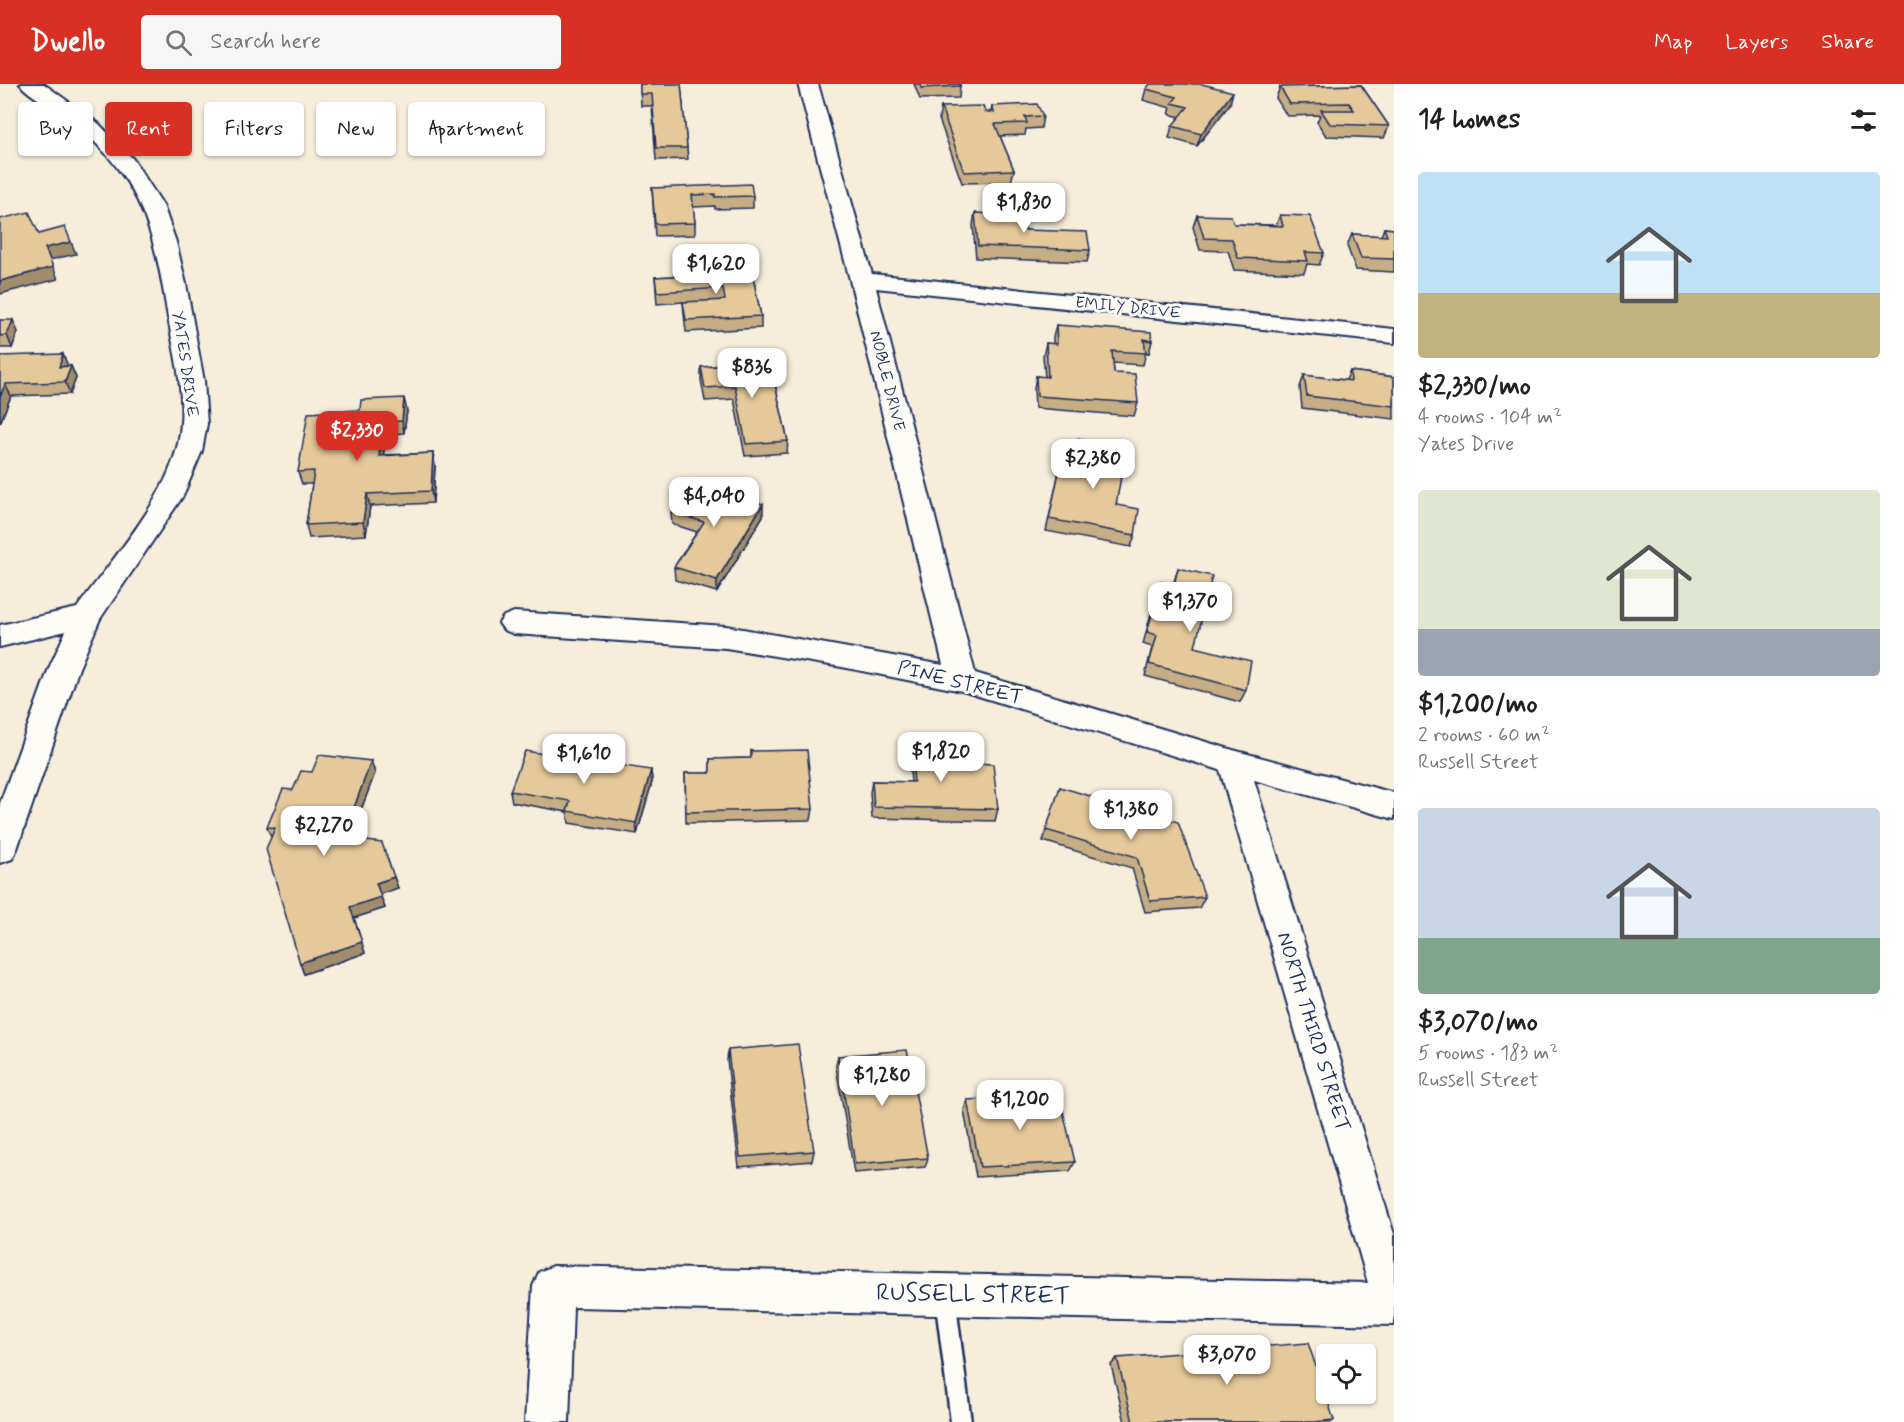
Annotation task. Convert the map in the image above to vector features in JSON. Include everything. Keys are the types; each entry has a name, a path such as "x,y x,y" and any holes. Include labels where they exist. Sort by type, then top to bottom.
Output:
{"street":[{"name":"YATES DRIVE","path":"0,849 64,668 87,616 145,537 174,487 190,449 194,409 169,261 161,227 152,208 116,154 87,123 61,102 30,84"},
{"name":"NOBLE DRIVE","path":"808,84 862,280 962,680"},
{"name":"EMILY DRIVE","path":"862,280 1394,336"},
{"path":"0,636 87,616"},
{"name":"PINE STREET","path":"514,623 726,638 842,656 962,680 1233,762 1394,806"},
{"name":"NORTH THIRD STREET","path":"1233,762 1394,1303"},
{"name":"RUSSELL STREET","path":"547,1422 553,1286 1394,1303"}],"lane":[{"path":"944,1294 961,1422"}],"building":[{"path":"640,84 681,84 687,148 656,148 652,94 640,94"},
{"path":"920,84 960,84 960,86 921,88"},
{"path":"1150,84 1202,84 1233,92 1201,134 1172,126 1188,107 1172,103 1177,97 1146,89"},
{"path":"1361,85 1389,126 1330,124 1321,110 1354,110 1349,103 1290,104 1280,87"},
{"path":"1037,104 1043,116 1025,117 1027,123 995,124 1014,170 964,172 941,107 983,106 985,112 994,112 992,106"},
{"path":"751,184 753,196 692,195 695,223 655,224 652,188"},
{"path":"29,212 39,234 65,227 71,242 45,248 53,267 0,281 0,219"},
{"path":"975,213 1023,215 1025,230 1087,232 1090,250 978,246"},
{"path":"1197,215 1231,216 1234,224 1283,226 1280,215 1310,216 1324,253 1305,252 1308,261 1238,258 1232,239 1204,238"},
{"path":"1384,228 1394,229 1394,259 1361,258 1352,234 1387,236"},
{"path":"752,272 761,316 686,320 683,302 725,300 723,288 657,292 655,277"},
{"path":"0,320 13,320 7,335 0,336"},
{"path":"1056,325 1151,332 1152,341 1144,339 1146,353 1112,351 1114,373 1135,374 1138,403 1037,396 1036,376 1048,377 1046,343 1057,344"},
{"path":"63,354 59,367 71,366 65,382 5,384 0,397 0,356"},
{"path":"770,363 788,441 746,444 735,386 705,388 701,367"},
{"path":"1350,371 1394,377 1394,406 1307,396 1304,375 1351,381"},
{"path":"404,398 402,421 383,422 379,456 433,453 431,491 367,494 363,522 306,525 314,471 298,472 308,413 360,410 361,400"},
{"path":"1078,439 1126,448 1116,505 1139,509 1135,535 1049,519 1062,458 1074,460"},
{"path":"691,483 763,504 717,580 674,567 704,522 671,512"},
{"path":"1178,568 1212,576 1195,647 1251,661 1246,690 1149,664 1157,635 1147,632 1161,582 1174,585"},
{"path":"911,748 967,749 968,763 993,764 998,809 874,807 872,781 914,782"},
{"path":"807,750 813,809 686,812 685,773 710,773 710,759 751,758 751,751"},
{"path":"525,751 651,770 636,823 567,811 570,801 510,791"},
{"path":"319,755 371,761 343,838 382,843 394,877 376,883 381,897 350,907 362,942 300,963 266,849 275,828 267,827 283,789 293,790 301,771 312,772"},
{"path":"1060,787 1178,822 1205,897 1150,901 1137,857 1046,830"},
{"path":"798,1044 814,1151 740,1157 728,1050"},
{"path":"907,1050 928,1158 855,1164 838,1056"},
{"path":"1059,1094 1075,1162 980,1167 967,1100"},
{"path":"1308,1343 1316,1367 1316,1404 1329,1404 1334,1420 1314,1422 1133,1422 1117,1358"}]}
